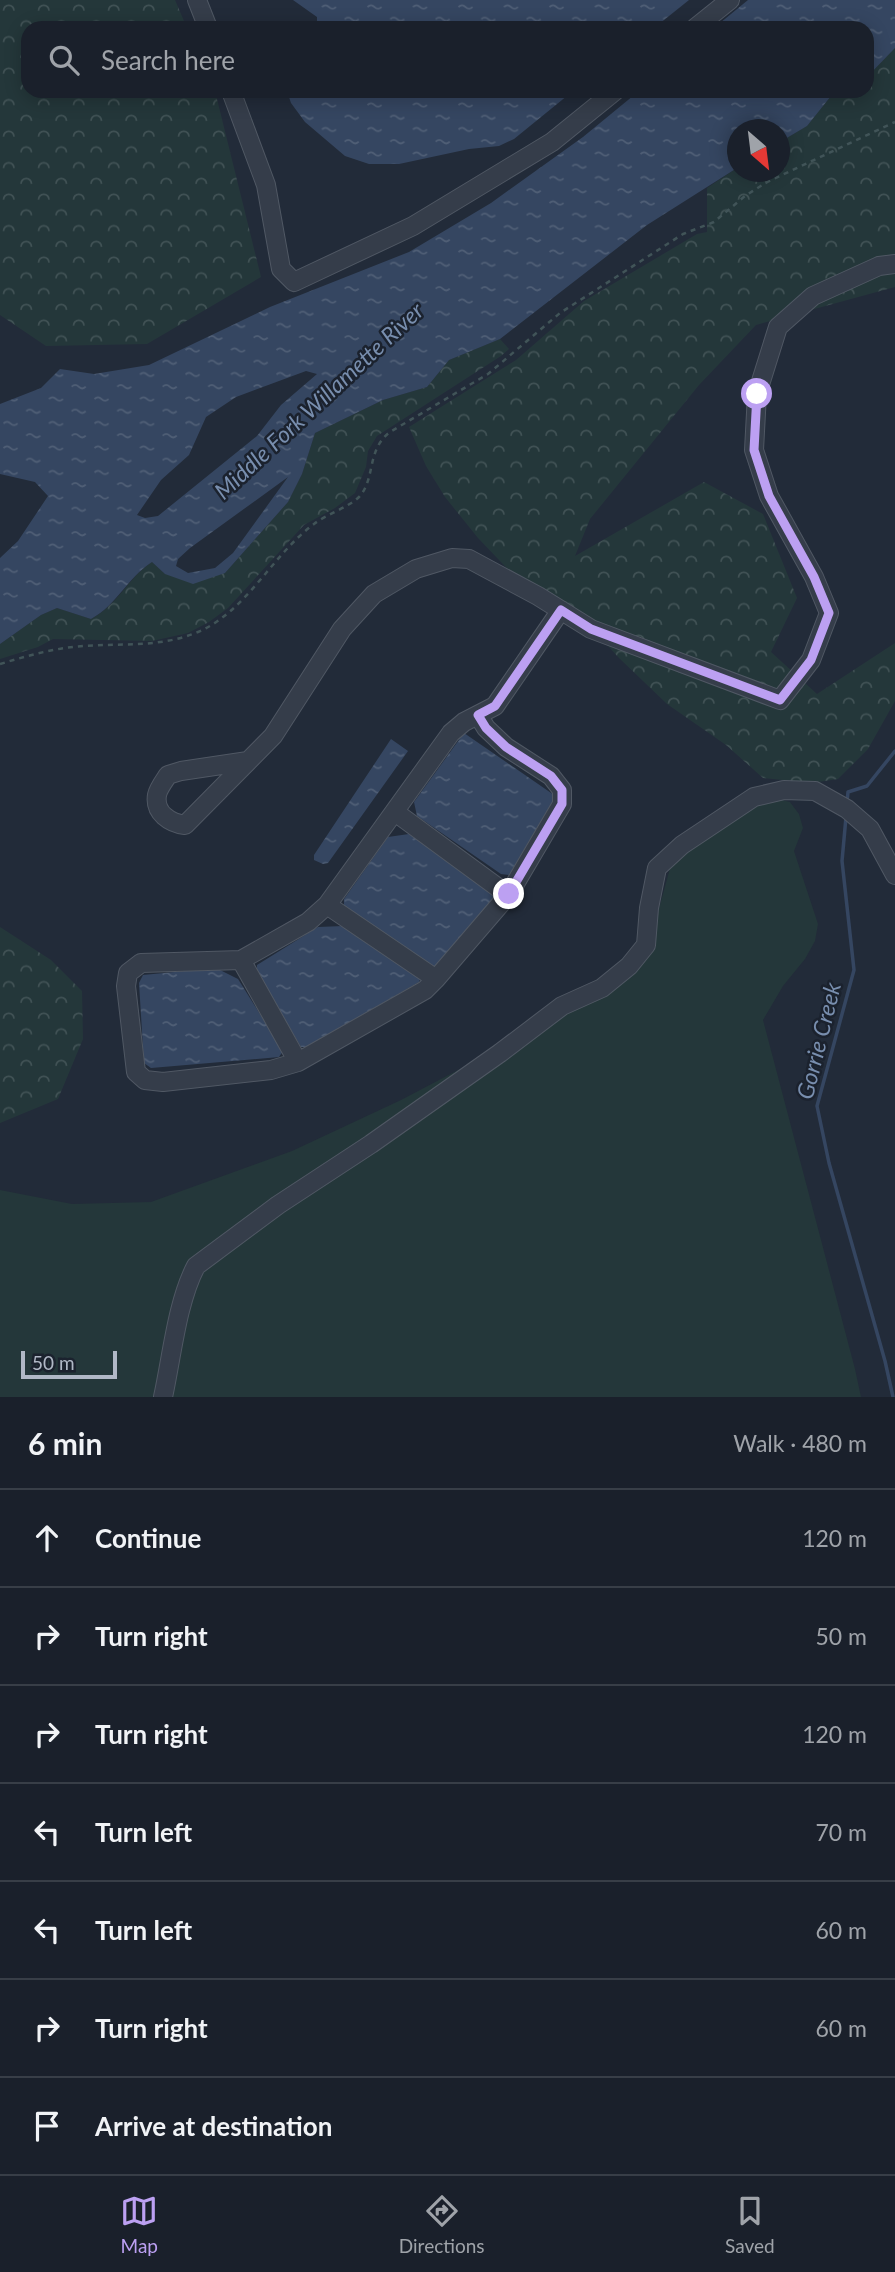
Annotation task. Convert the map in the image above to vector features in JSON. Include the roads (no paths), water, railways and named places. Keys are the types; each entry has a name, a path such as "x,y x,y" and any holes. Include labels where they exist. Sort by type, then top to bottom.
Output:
{"lane":[{"path":"197,0 205,21"},
{"path":"704,21 730,0"},
{"path":"234,98 266,185 281,269 294,282 412,226 552,142 606,98"},
{"path":"248,761 168,775 157,794 158,808 172,823 185,825 273,736 342,629 374,594 416,569 452,558 469,559 591,629 780,700 811,660 829,613 814,577 765,485 754,450 757,394 778,327 813,296 879,266 895,264"},
{"path":"478,715 486,728 506,747 551,776 562,790 562,804 508,895 436,979 425,990 298,1062 271,1070 163,1082 145,1080 136,1072 126,986 128,972 141,963 241,960 308,922 327,905 451,733 478,715 495,706 561,610"},
{"path":"163,1397 179,1320 197,1266 278,1205 489,1061 562,1006 602,988 629,966 646,945 649,908 657,868 682,845 754,797 784,790 816,791 857,816 870,829 895,875"},
{"path":"395,812 508,895"},
{"path":"327,905 436,979"},
{"path":"241,960 298,1062"}],"water":[{"path":"293,0 689,0 663,21 317,21 317,17"},
{"path":"748,0 895,0 895,48 874,70 874,21 722,21"},
{"path":"289,98 564,98 514,139 499,146 469,149 399,164 369,164 345,156 305,122"},
{"name":"Middle Fork Willamette River","path":"630,98 829,98 807,126 790,136 790,119 727,119 727,174 647,225 500,339 449,360 427,387 383,400 315,433 302,474 288,502 225,573 193,584 165,574 152,562 135,576 108,606 91,619 57,608 41,615 0,644 0,558 18,541 48,496 35,482 0,474 0,404 41,388 60,369 94,374 149,365 270,307 409,252 491,203 583,137","holes":["306,371 317,374 281,405 257,436 158,516 145,518 137,515 161,480 189,455 206,417 236,397","288,477 233,553 215,568 188,573 176,566 178,559 190,548"]},
{"path":"464,733 554,795 509,875 501,874 417,816 414,802"},
{"path":"391,739 408,751 328,863 314,860 314,855"},
{"path":"409,834 496,894 495,901 437,968 427,968 344,907 344,899 388,837"},
{"path":"344,926 420,979 419,982 307,1047 301,1047 257,972 257,965 318,927"},
{"path":"216,968 238,979 283,1051 279,1057 151,1068 144,1063 139,983 143,975"}],"waterway":[{"name":"Gorrie Creek","path":"847,802 848,792 867,786 895,751"},
{"name":"Gorrie Creek","path":"846,817 842,861 854,970 817,1106 829,1163 893,1397"}]}
